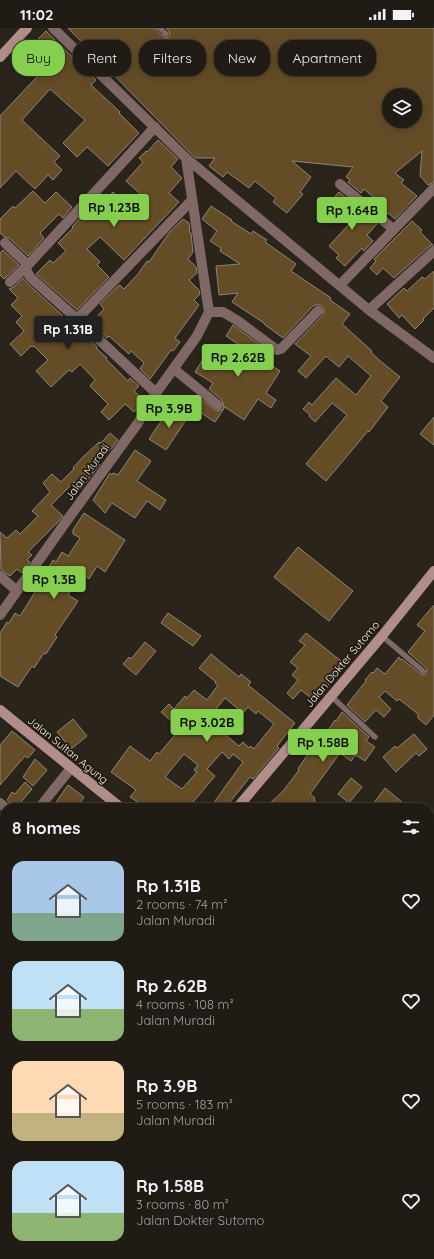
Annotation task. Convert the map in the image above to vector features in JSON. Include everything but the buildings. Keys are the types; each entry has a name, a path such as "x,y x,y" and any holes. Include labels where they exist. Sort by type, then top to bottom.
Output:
{"main road":[{"path":"0,57 27,28"},
{"name":"Jalan Dokter Sutomo","path":"241,803 382,636 434,571"},
{"name":"Jalan Sultan Agung","path":"0,710 115,803"}],"street":[{"path":"53,28 186,158 369,310 434,358"},
{"path":"10,282 27,266 155,127"},
{"path":"186,158 209,312 223,312 238,321 276,350 281,349 318,311"},
{"path":"340,184 394,229"},
{"path":"340,285 434,188"},
{"path":"78,319 192,200"},
{"path":"5,243 27,266 27,272 31,278 78,319 156,393"},
{"path":"369,310 434,251"},
{"name":"Jalan Muradi","path":"0,615 138,423 156,393 197,336 209,312"},
{"path":"174,369 218,405"},
{"path":"0,576 17,591"},
{"path":"44,803 71,768"}],"lane":[{"path":"160,28 166,34"},
{"path":"382,636 423,672"},
{"path":"331,696 375,737"}]}
